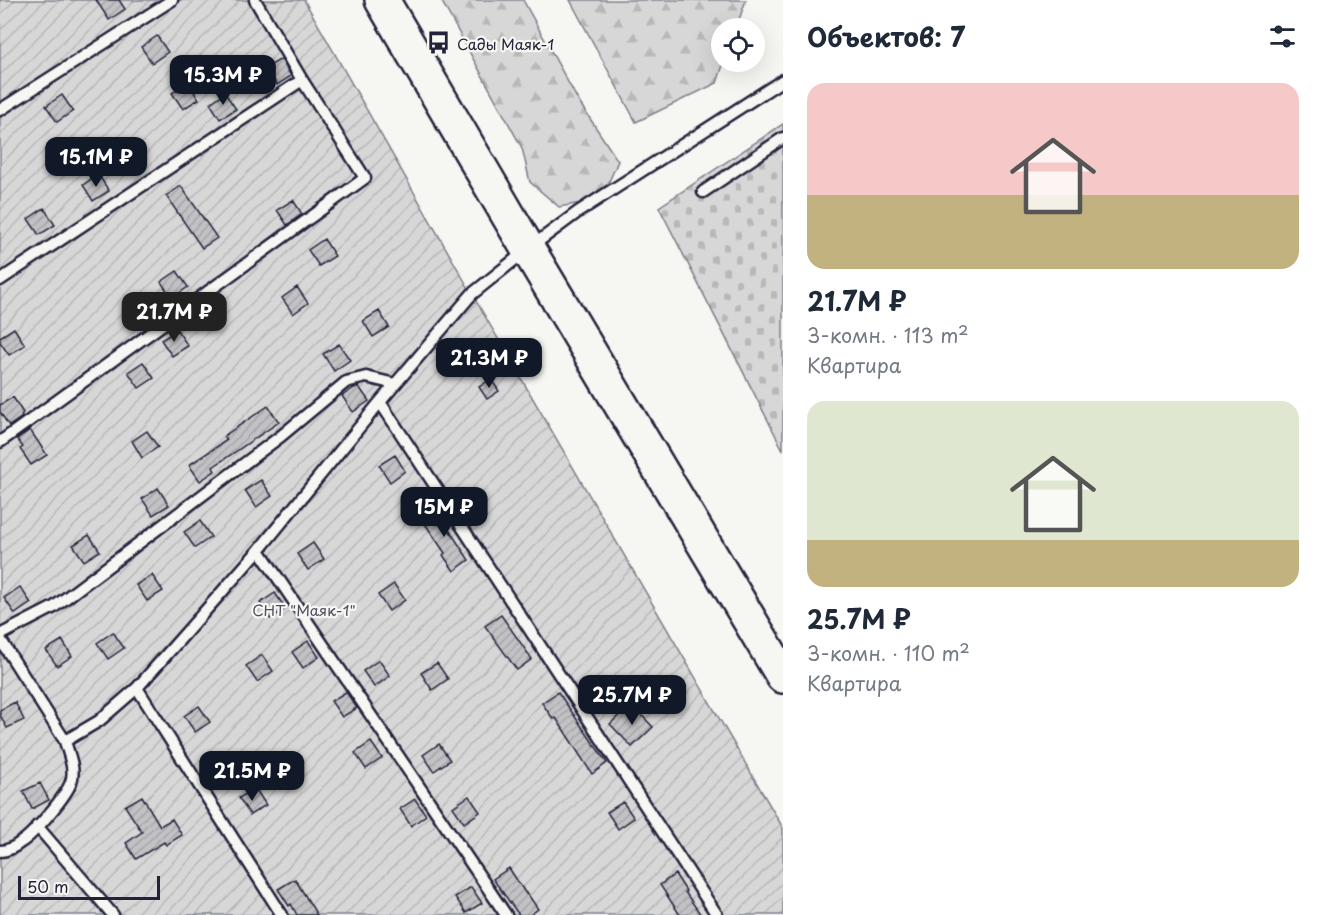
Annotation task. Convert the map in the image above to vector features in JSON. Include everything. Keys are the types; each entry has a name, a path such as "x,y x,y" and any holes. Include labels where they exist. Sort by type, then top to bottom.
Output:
{"highway":[{"path":"382,0 783,676"}],"lane":[{"path":"0,110 172,0"},
{"path":"0,442 365,178 302,80 255,0"},
{"path":"0,280 302,80"},
{"path":"65,741 99,721 137,688 259,550 472,294 578,212 783,80"},
{"path":"703,192 783,138"},
{"path":"0,852 22,842 63,798 72,780 72,765 65,741 0,637 54,607 281,436 346,382 366,377 395,384"},
{"path":"380,402 717,915"},
{"path":"259,550 506,915"},
{"path":"137,688 282,915"},
{"path":"37,826 113,915"}],"green space":[{"name":"СНТ \"Маяк-1\"","path":"0,0 304,0 472,294 783,828 783,915 0,915"},
{"path":"441,0 523,0 579,102 618,161 608,184 581,203 559,207 530,182 522,148"},
{"path":"570,0 746,0 740,18 711,18 711,72 721,72 717,83 636,122"},
{"path":"783,124 783,450 659,207"}],"building":[{"path":"96,0 119,0 125,9 109,20"},
{"path":"157,36 168,52 152,63 141,47"},
{"path":"281,59 291,76 277,85 266,68"},
{"path":"188,83 199,99 183,109 172,93"},
{"path":"225,93 236,109 220,119 210,103"},
{"path":"62,95 73,111 57,122 46,106"},
{"path":"98,174 109,191 93,201 83,185"},
{"path":"181,186 217,238 202,248 166,196"},
{"path":"293,200 302,214 287,225 277,210"},
{"path":"44,208 55,225 39,235 28,219"},
{"path":"324,239 335,256 319,266 308,250"},
{"path":"177,271 188,287 172,298 161,282"},
{"path":"297,287 308,303 293,314 282,298"},
{"path":"379,311 389,327 373,337 363,321"},
{"path":"14,328 25,345 9,355 0,342 0,337"},
{"path":"177,330 188,346 172,356 161,340"},
{"path":"339,344 350,360 334,371 323,354"},
{"path":"143,362 154,378 139,388 128,372"},
{"path":"491,379 499,391 487,399 479,387"},
{"path":"359,387 369,401 353,412 342,396"},
{"path":"13,397 23,413 22,417 9,426 0,412 0,405"},
{"path":"268,406 279,422 213,467 215,471 200,481 189,465 227,440 224,436"},
{"path":"30,430 47,455 31,465 20,449 23,447 17,439"},
{"path":"147,431 158,447 142,458 132,441"},
{"path":"395,455 405,471 390,482 379,465"},
{"path":"261,480 272,496 256,507 245,490"},
{"path":"158,488 169,505 153,515 142,499"},
{"path":"434,505 469,560 454,571 443,555 445,553 419,515"},
{"path":"200,521 211,537 195,548 184,532"},
{"path":"89,535 100,551 84,561 73,545"},
{"path":"313,543 324,559 308,570 297,554"},
{"path":"152,575 163,591 147,601 136,585"},
{"path":"394,584 405,600 389,611 378,595"},
{"path":"20,587 31,603 15,614 4,598"},
{"path":"275,593 286,609 270,619 260,603"},
{"path":"501,615 532,659 517,670 485,626"},
{"path":"113,632 124,648 108,659 97,643"},
{"path":"62,640 72,656 57,666 46,650"},
{"path":"308,641 319,657 303,668 292,652"},
{"path":"262,655 273,671 257,682 246,666"},
{"path":"379,660 390,676 374,687 363,671"},
{"path":"437,663 448,679 432,690 421,673"},
{"path":"346,692 357,708 342,717 331,701"},
{"path":"558,692 607,763 592,774 556,718 553,719 542,703"},
{"path":"15,702 24,720 7,728 0,715 0,710"},
{"path":"631,704 653,727 632,747 610,724"},
{"path":"199,706 210,722 195,732 184,716"},
{"path":"371,742 382,758 366,769 355,753"},
{"path":"439,744 450,760 434,771 423,755"},
{"path":"244,753 255,769 239,779 228,763"},
{"path":"40,783 49,800 32,809 23,791"},
{"path":"255,788 266,805 250,815 239,798"},
{"path":"142,796 160,826 172,819 182,835 166,845 164,842 136,859 126,843 142,832 125,806"},
{"path":"469,796 480,812 464,823 453,807"},
{"path":"415,799 426,815 411,826 400,809"},
{"path":"623,802 634,818 618,829 607,812"},
{"path":"509,868 538,909 530,915 519,915 493,879"},
{"path":"675,874 701,915 680,915 660,885"},
{"path":"295,879 317,915 297,915 278,889"},
{"path":"471,887 482,903 466,913 455,897"}],"place":[{"name":"Сады Маяк-1","path":"439,43"}]}
